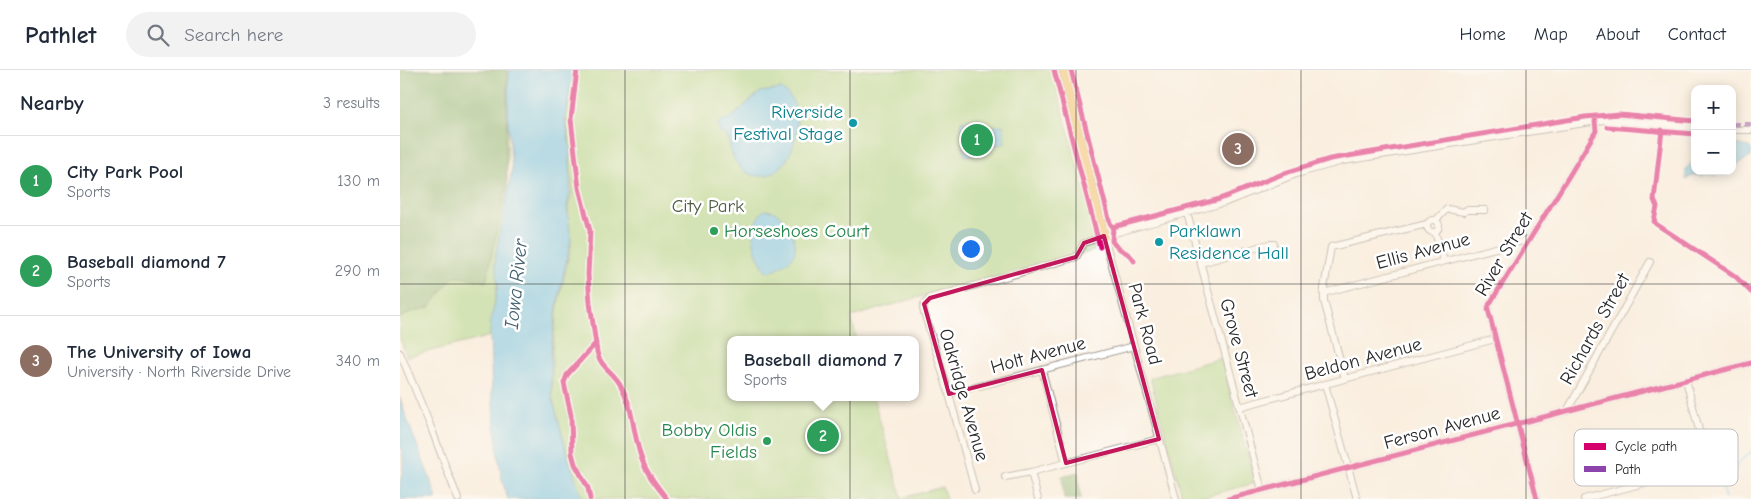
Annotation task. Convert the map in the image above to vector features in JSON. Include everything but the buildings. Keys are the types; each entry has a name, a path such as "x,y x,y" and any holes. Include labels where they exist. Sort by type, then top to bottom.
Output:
{"main road":[{"name":"Park Road","path":"1062,70 1104,236"}],"street":[{"path":"1104,236 1232,200 1296,174 1343,161 1595,121 1625,121 1691,127"},
{"name":"River Street","path":"1537,499 1488,313 1489,305 1596,131 1595,121"},
{"path":"1736,130 1751,130"},
{"path":"1345,379 1323,293 1331,247 1427,224 1431,220 1436,220 1447,209 1464,212 1466,210 1485,210"},
{"name":"Grove Street","path":"1187,213 1262,490"},
{"path":"1435,232 1440,226 1436,220"},
{"path":"1427,224 1429,230 1435,232"},
{"path":"1435,232 1444,261"},
{"name":"Oakridge Avenue","path":"975,490 950,394 923,309 924,304 930,298 1076,257 1084,243 1104,236"},
{"name":"Park Road","path":"1104,236 1176,499"},
{"name":"Ellis Avenue","path":"1323,293 1530,239"},
{"path":"1200,264 1268,244 1274,244"},
{"name":"Richards Street","path":"1567,411 1650,262"},
{"name":"Beldon Avenue","path":"1239,407 1495,339"},
{"name":"Holt Avenue","path":"950,394 1134,346"},
{"path":"400,353 430,424 458,499"},
{"name":"Ferson Avenue","path":"1228,499 1751,363"},
{"path":"1042,370 1066,463"},
{"path":"1686,380 1699,429"},
{"path":"1325,384 1357,499"},
{"path":"1005,477 1031,472 1159,438"},
{"path":"1031,472 1038,499"},
{"path":"1584,499 1633,486"}],"highlighted area":[{"path":"1104,236 1159,439 1066,463 1042,370 949,394 924,304 930,298 1076,257 1084,243"}],"green space":[{"path":"400,70 508,70 507,194 491,336 407,357 400,339"},
{"path":"400,70 507,70 507,115 505,142 506,188 486,282 470,278 453,277 430,307 411,312 400,318"},
{"name":"City Park","path":"574,70 1052,70 1100,249 851,317 856,336 727,336 727,401 874,401 902,498 942,487 946,499 581,499 572,473 552,396 552,350 558,304 571,245 568,206 572,192 569,134 566,119"},
{"path":"1221,358 1255,483 1194,499 1183,499 1150,378"},
{"path":"1078,472 1081,499 1064,499 1062,476"}],"water":[{"name":"Iowa River","path":"509,70 574,70 565,119 570,147 570,193 567,207 571,240 557,305 551,349 551,381 552,396 564,442 582,499 508,499 502,480 492,396 490,332 498,285 495,263 496,252 512,170 508,121"},
{"path":"781,89 790,97 795,109 797,123 796,138 784,164 774,172 756,176 745,172 737,164 728,138 720,134 718,123 731,118 760,92"},
{"path":"981,119 982,127 1003,125 1005,144 984,146 985,154 964,156 961,121"},
{"path":"1736,144 1749,147 1751,157 1736,165"},
{"path":"1691,163 1692,175 1686,180 1686,169"},
{"path":"764,210 775,212 782,218 792,233 795,246 791,259 767,272 759,258 754,241 755,224"},
{"path":"400,397 437,499 400,499 403,458 400,445"}],"waterway":[{"path":"1738,463 1751,452"},
{"path":"1723,486 1725,499"}],"marked path":[{"path":"1736,124 1751,124"}],"cycle path":[{"path":"577,70 571,119 579,188 590,231 588,275 597,352 601,362 618,381 625,395 644,465 653,481 667,499"},
{"path":"1054,70 1100,247"},
{"path":"1071,70 1110,223 1113,227 1112,241 1118,248 1132,257 1134,261"},
{"path":"1113,227 1220,199 1285,173 1330,159 1585,117 1619,114 1691,121"},
{"path":"1537,499 1488,309 1596,131 1595,121"},
{"path":"1607,127 1691,134"},
{"path":"1662,130 1654,200 1657,207 1654,221 1735,276 1751,292"},
{"path":"590,499 588,488 575,464 572,453 571,415 564,383 567,375 596,343"},
{"path":"1228,499 1751,363"}],"place":[{"name":"Riverside Festival Stage","path":"853,123"},
{"name":"City Park Pool","path":"977,140"},
{"name":"The University of Iowa","path":"1238,149"},
{"name":"Horseshoes Court","path":"714,231"},
{"name":"Parklawn Residence Hall","path":"1159,242"},
{"name":"Baseball diamond 7","path":"823,436"},
{"name":"Bobby Oldis Fields","path":"767,441"}]}
